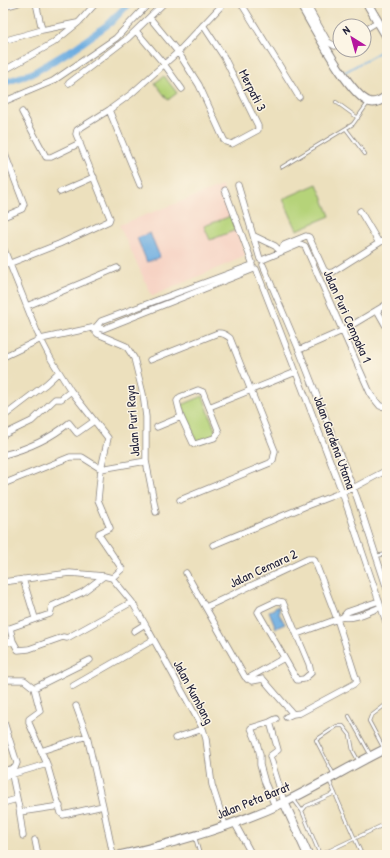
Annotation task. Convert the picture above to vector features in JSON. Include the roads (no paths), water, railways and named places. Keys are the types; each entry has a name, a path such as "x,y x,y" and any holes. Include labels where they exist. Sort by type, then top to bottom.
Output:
{"main road":[{"path":"300,3 344,77 354,90 369,102 376,102 387,96"},
{"path":"367,3 387,37"},
{"name":"Jalan Peta Barat","path":"120,855 195,836 275,806 386,749"},
{"path":"284,802 308,855"}],"street":[{"path":"3,7 18,3"},
{"path":"36,3 42,30"},
{"path":"3,71 52,43 79,22 96,3"},
{"path":"3,102 53,81 116,38 149,3"},
{"path":"69,83 136,31 164,3"},
{"path":"3,266 108,222 110,218 76,134 77,129 109,110 131,94 178,52 224,3"},
{"path":"241,3 299,97"},
{"path":"306,3 328,42 332,44"},
{"path":"150,18 178,52"},
{"path":"3,41 42,30 79,22"},
{"path":"372,25 377,22"},
{"name":"Merpati 3","path":"178,52 200,85 226,142 232,144 258,130 257,122 224,57 203,25"},
{"path":"136,31 164,64 182,89"},
{"path":"109,110 140,185"},
{"path":"22,112 30,130 46,157 51,157 80,143"},
{"path":"3,149 24,204 22,209 3,217"},
{"path":"60,192 94,177"},
{"name":"Jalan Gardena Utama","path":"238,185 262,261 299,350 353,488 387,589"},
{"name":"Jalan Gardena Utama","path":"225,190 342,492 387,625"},
{"path":"360,212 379,243"},
{"path":"254,236 283,250"},
{"path":"3,358 41,339 94,328 101,321 254,266 259,269 262,261 283,250 284,245 306,236 309,237 324,270 328,273 333,272 387,238"},
{"name":"Jalan Puri Cempaka 1","path":"283,250 300,244 305,246 372,395 380,406 387,407"},
{"path":"3,247 41,339 59,372 71,391 108,438 101,469 98,500 110,528 100,532 99,535 122,569 112,578 70,573 3,582"},
{"path":"254,266 255,259 262,261"},
{"path":"27,306 116,268"},
{"path":"299,350 342,331 387,304"},
{"path":"377,310 387,328"},
{"name":"Jalan Puri Raya","path":"94,328 98,334 126,346 134,358 143,394 146,417 146,461 156,512"},
{"path":"150,360 218,333 223,333 230,338 275,451 273,460 270,463 180,500"},
{"path":"3,417 46,384 59,372"},
{"path":"209,406 296,372"},
{"path":"198,390 204,392 219,432 214,438 198,444 193,443 181,417 178,405 179,398 198,390"},
{"path":"3,435 32,421 55,399 61,399 71,391"},
{"path":"157,427 181,417"},
{"path":"3,455 24,450 57,433 69,423 77,433 94,421"},
{"path":"3,476 4,484 70,457 82,457 101,469 146,461"},
{"path":"213,545 353,488 387,470"},
{"name":"Jalan Cemara 2","path":"206,607 312,558 316,562 340,618"},
{"path":"186,573 246,678 252,681 263,679 293,714"},
{"path":"104,576 83,592 52,606 50,614 10,628 13,641 18,650 29,649 63,637 67,638 132,602"},
{"name":"Jalan Kumbang","path":"112,578 132,602 203,729 206,739 212,785 226,825"},
{"path":"23,579 35,618"},
{"path":"277,601 283,602 297,634 311,673 304,679 297,680 258,612 260,609 277,601"},
{"path":"297,634 340,618 347,612 379,601"},
{"path":"340,618 352,617 381,607"},
{"path":"286,717 300,713 354,684 356,681 340,618"},
{"path":"134,631 145,624"},
{"path":"74,686 153,640"},
{"path":"3,643 13,641"},
{"path":"246,678 284,658"},
{"path":"34,688 90,660"},
{"path":"3,678 5,680 24,680 34,688 40,711 29,719 29,723 47,764 61,813 63,815 103,806"},
{"path":"76,706 87,736 113,855"},
{"path":"275,806 265,783 260,765 257,743 251,728 276,719"},
{"path":"3,722 17,763 15,768 3,771"},
{"path":"270,722 278,750 270,756 284,802"},
{"path":"175,738 203,729"},
{"path":"41,751 87,736"},
{"path":"3,778 47,764"},
{"path":"12,775 20,812 23,836"},
{"path":"3,802 17,799"},
{"path":"20,812 60,806"},
{"path":"234,822 252,855"},
{"path":"35,840 38,855"},
{"path":"3,847 5,855"}],"lane":[{"path":"336,102 358,118"},
{"path":"282,167 346,129 358,118 369,102"},
{"path":"346,129 365,154"},
{"path":"375,557 387,554"},
{"path":"384,706 371,716 369,721 386,749"},
{"path":"350,716 372,756"},
{"path":"359,763 353,751 350,734 343,726 337,726 316,740 331,777 335,793 362,855"},
{"path":"302,811 306,806 335,793"},
{"path":"292,798 302,811 320,855 383,825 387,826"},
{"path":"195,836 200,855"}],"water":[{"path":"150,233 160,257 147,262 137,238"},
{"path":"276,606 279,607 279,614 285,624 276,628 269,611 274,609"}],"waterway":[{"path":"3,83 33,73 75,48 110,23 129,3"},
{"path":"345,72 387,48"}]}
